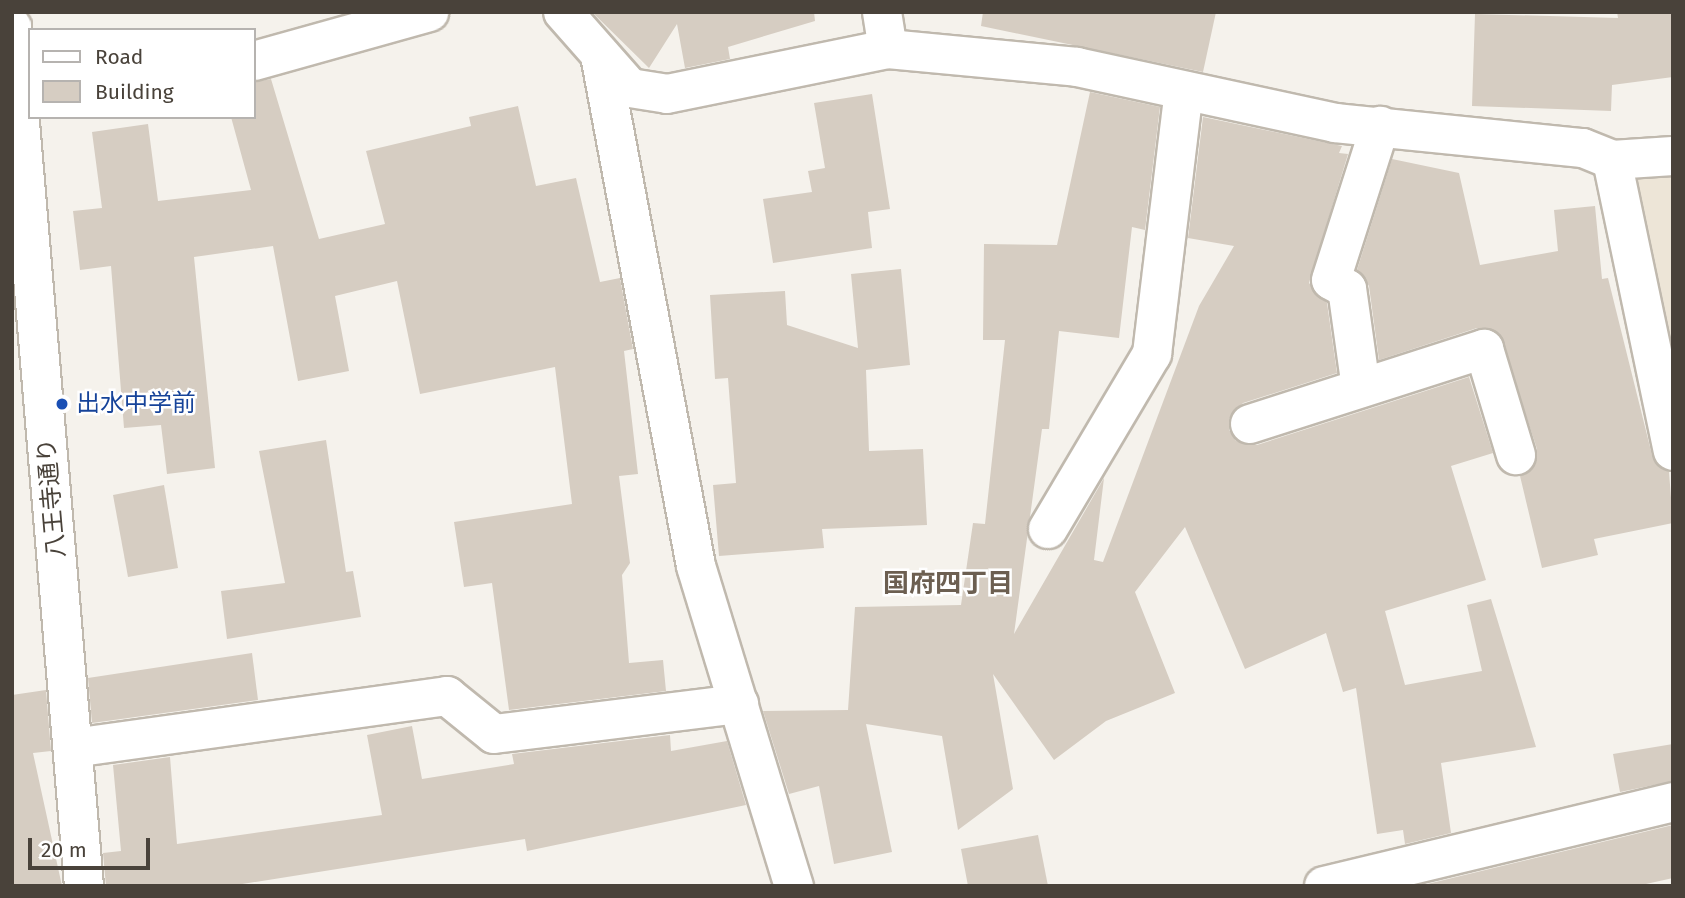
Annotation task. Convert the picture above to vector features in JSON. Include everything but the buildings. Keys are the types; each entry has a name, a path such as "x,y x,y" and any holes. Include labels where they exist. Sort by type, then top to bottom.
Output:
{"street":[{"path":"256,60 429,12"},
{"path":"563,12 630,88 667,94 888,49 1077,67 1335,123 1583,148 1612,160 1673,156"},
{"path":"882,12 888,49"},
{"name":"八王寺通り","path":"12,27 24,102 84,886"},
{"path":"600,55 696,566 794,886"},
{"path":"1048,530 1152,354 1184,91"},
{"path":"1362,388 1348,289 1331,280 1380,126"},
{"path":"1612,160 1673,451"},
{"path":"1250,424 1484,349 1516,454"},
{"path":"73,748 447,696 494,734 739,704"},
{"path":"1324,886 1673,802"}],"shaded area":[{"path":"1673,160 1673,383 1630,162"}],"place":[{"name":"出水中学前","path":"62,404"}],"district":[{"name":"国府四丁目","path":"948,584"}]}
